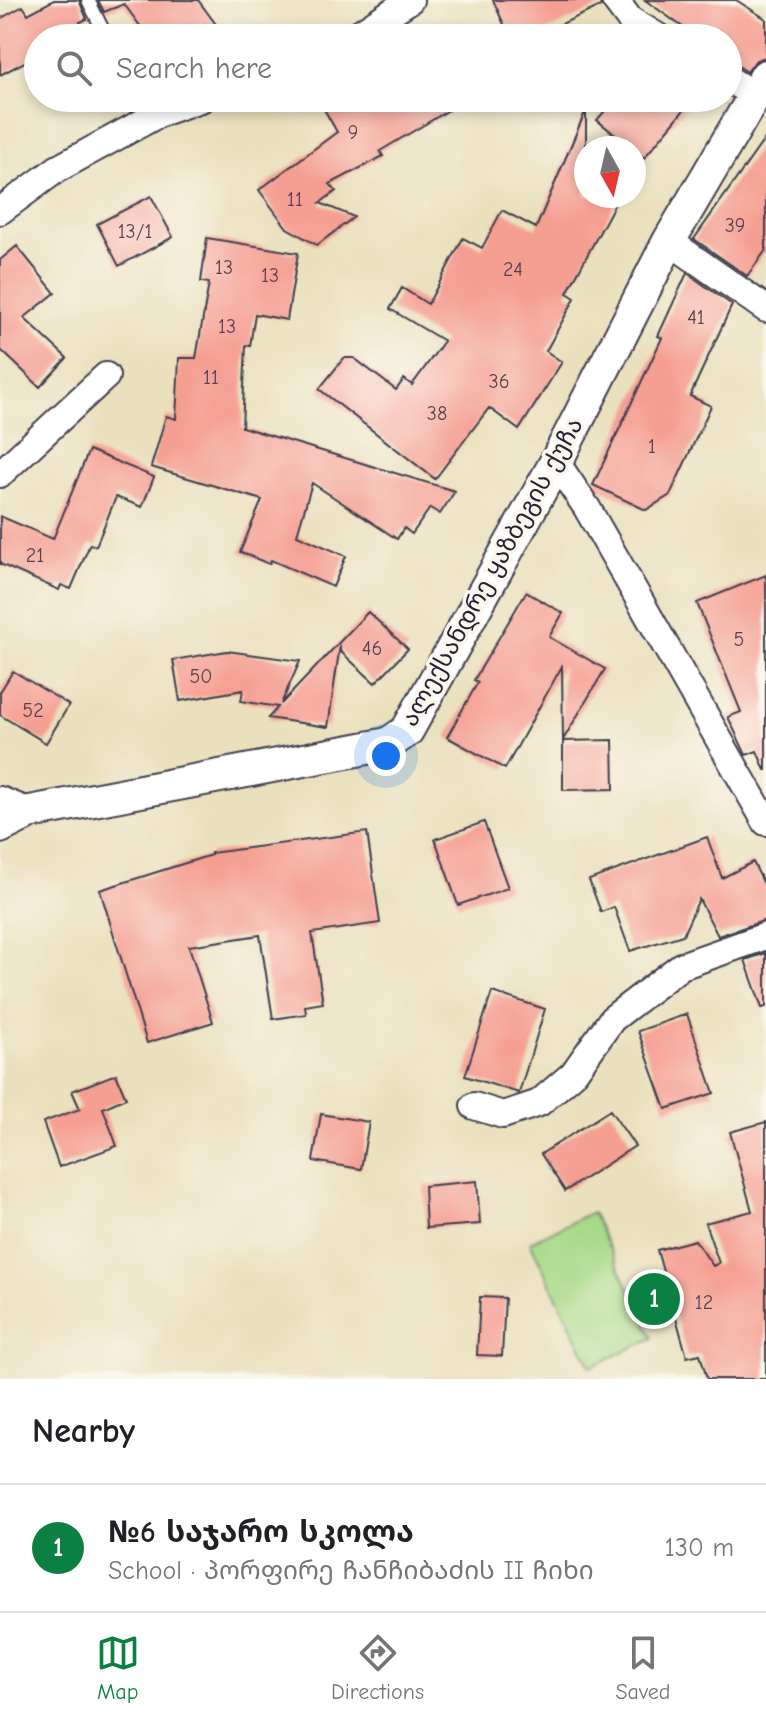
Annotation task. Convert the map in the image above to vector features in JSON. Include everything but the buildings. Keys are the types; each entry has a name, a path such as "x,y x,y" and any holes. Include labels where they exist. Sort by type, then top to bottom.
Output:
{"street":[{"path":"373,24 410,0"},
{"path":"615,0 637,24"},
{"path":"0,211 57,169 152,112"},
{"name":"ალექსანდრე ყაზბეგის ქუჩა","path":"0,827 30,812 388,744 407,731 556,462 734,112"},
{"path":"669,241 766,309"},
{"path":"0,474 106,376"},
{"path":"556,462 587,508 766,822"},
{"path":"0,800 30,812"},
{"path":"474,1106 503,1115 539,1103 573,1074 612,1019 681,966 766,936"}],"lane":[{"path":"88,0 100,24"}],"green space":[{"path":"592,1212 653,1338 591,1367 530,1242"}],"place":[{"name":"№6 საჯარო სკოლა","path":"654,1299"}]}
